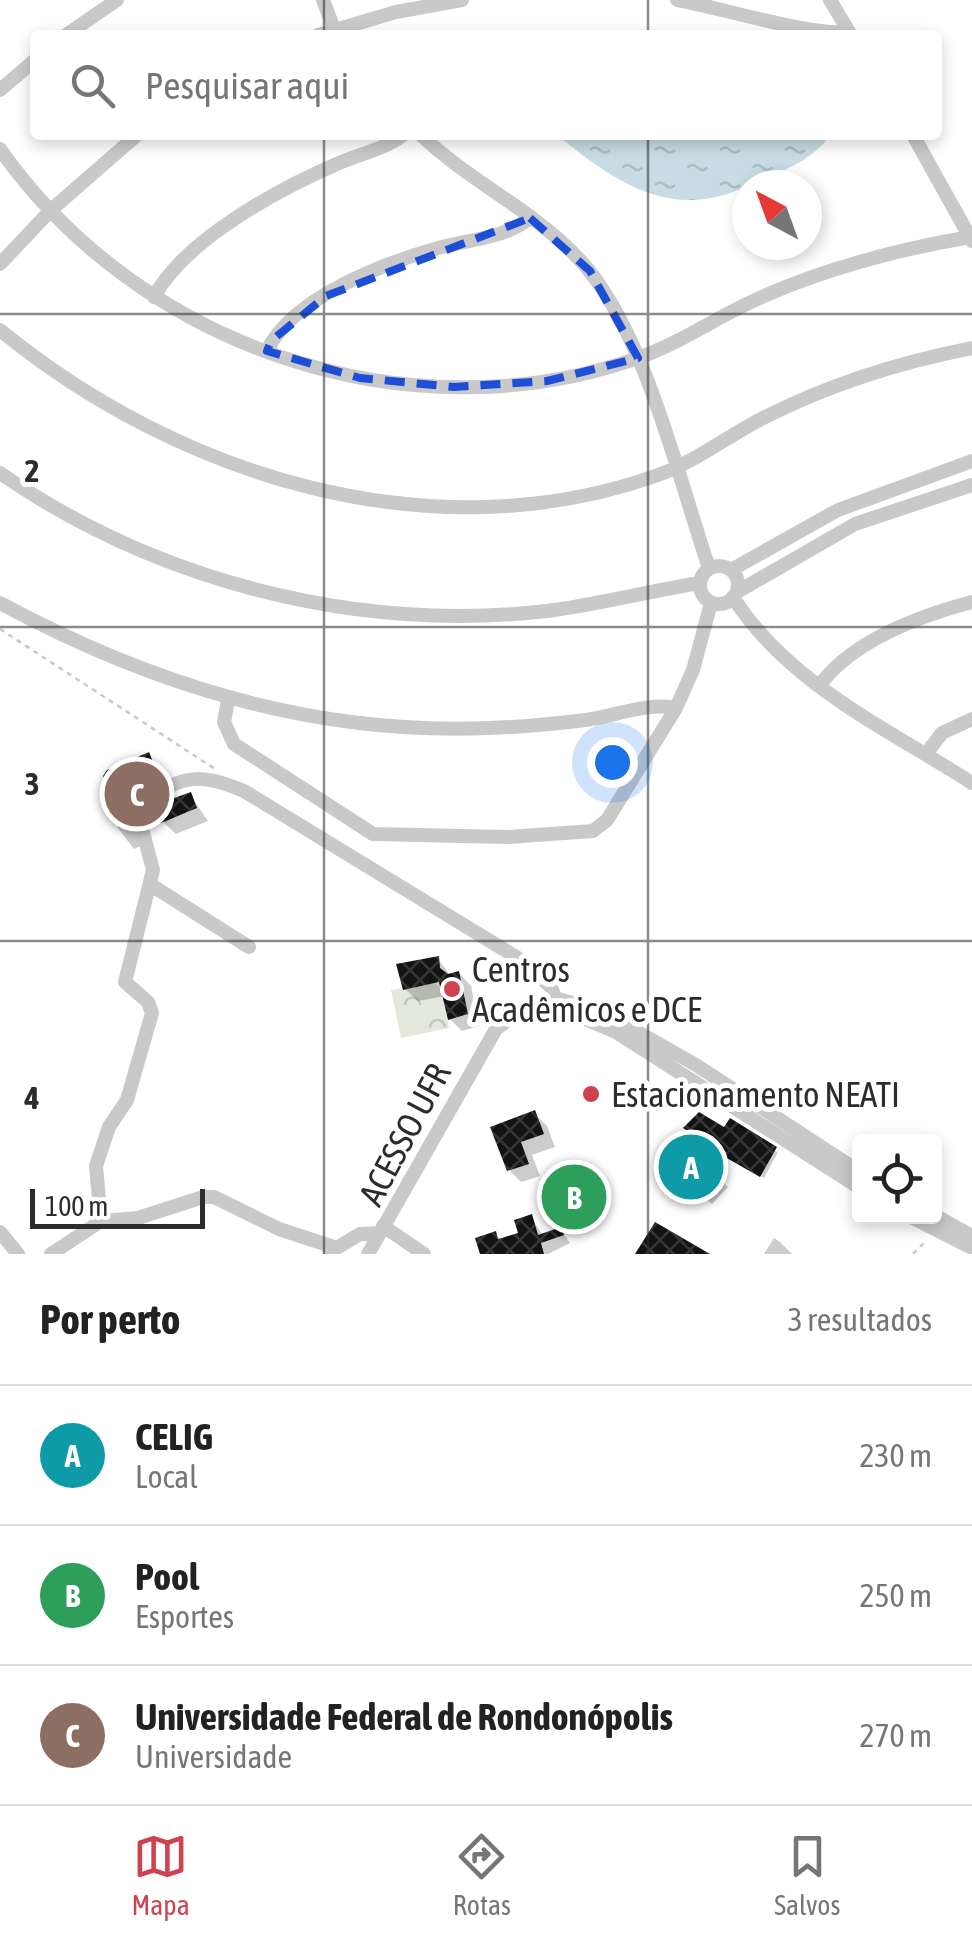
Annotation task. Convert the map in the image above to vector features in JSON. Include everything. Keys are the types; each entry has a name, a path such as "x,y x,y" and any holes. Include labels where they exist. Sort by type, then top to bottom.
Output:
{"street":[{"path":"73,30 117,0"},
{"path":"323,0 328,30"},
{"path":"341,30 462,0"},
{"path":"677,0 801,30"},
{"path":"830,0 848,30"},
{"path":"0,90 30,64"},
{"path":"0,264 50,210 131,140"},
{"path":"154,297 178,266 253,209 314,175 392,140"},
{"path":"427,140 480,184 562,242 596,280 624,323 709,568 700,584 702,595 711,603 723,604 855,524 972,485"},
{"path":"0,149 50,210 93,251 154,297 221,334 266,352 360,378 454,387 547,381 638,358 755,300 822,273 894,252 971,239 916,140"},
{"path":"266,352 288,320 346,285 416,255 502,234 530,218"},
{"path":"0,330 81,391 142,426 223,462 308,488 377,500 483,504 589,492 675,468 809,397 880,371 972,348"},
{"path":"731,570 872,495 972,460"},
{"path":"0,473 75,519 146,552 218,578 330,605 426,614 523,613 700,584"},
{"path":"709,568 731,570 738,580 735,595 770,647 819,686 972,783"},
{"path":"819,686 835,666 884,636 972,602"},
{"path":"0,603 122,662 228,700 333,720 440,729 550,724 660,706 676,708"},
{"path":"228,700 224,722 234,744 373,834 547,835 598,828 676,708 693,670 711,603"},
{"path":"926,754 942,733 972,719"},
{"path":"101,1221 96,1166 109,1127 126,1100 152,1013 148,1002 126,982 153,870 140,821 146,798 177,781 205,776 244,791 520,960 555,1003 597,1016 852,1167"},
{"path":"151,886 249,947"},
{"name":"ACESSO UFR","path":"376,1238 496,1029 528,1004 555,1003"},
{"path":"764,1117 852,1182"},
{"path":"51,1254 101,1221 138,1218 186,1199 214,1197 331,1250 360,1234 376,1238"},
{"path":"942,1219 972,1236"},
{"path":"924,1224 972,1248"},
{"path":"0,1232 18,1254"},
{"name":"ACESSO UFR","path":"376,1238 389,1254"},
{"name":"ACESSO UFR","path":"376,1238 424,1254"}],"path":[{"path":"0,629 222,774"},
{"path":"913,1254 932,1236"}],"highlighted area":[{"path":"530,218 590,271 638,358 547,381 454,387 360,378 267,351 271,341 326,296"}],"green space":[{"path":"435,983 440,987 449,1028 401,1038 391,990"}],"water":[{"path":"564,140 826,140 784,170 732,170 732,192 720,196 669,198 623,182"},
{"path":"555,1179 600,1193 593,1216 548,1201"}],"building":[{"path":"149,752 157,772 109,789 103,776 107,770"},
{"path":"191,792 197,808 161,823 155,805"},
{"name":"Centros Acadêmicos e DCE","path":"439,956 440,968 448,974 459,971 468,1014 448,1020 439,982 403,990 396,964"},
{"path":"535,1110 544,1134 521,1142 529,1164 507,1171 490,1127"},
{"path":"699,1112 724,1127 730,1118 777,1147 760,1177 688,1136 691,1133 683,1128"},
{"path":"683,1142 717,1172 698,1193 664,1162"},
{"path":"532,1214 538,1235 561,1227 564,1235 541,1243 544,1254 480,1254 475,1238 496,1231 498,1239 518,1233 514,1220"},
{"path":"655,1222 710,1254 635,1254"}],"place":[{"name":"Universidade Federal de Rondonópolis","path":"137,794"},
{"name":"Centros Acadêmicos e DCE","path":"452,989"},
{"name":"Estacionamento NEATI","path":"591,1094"},
{"name":"CELIG","path":"691,1167"},
{"name":"Pool","path":"574,1197"}]}
